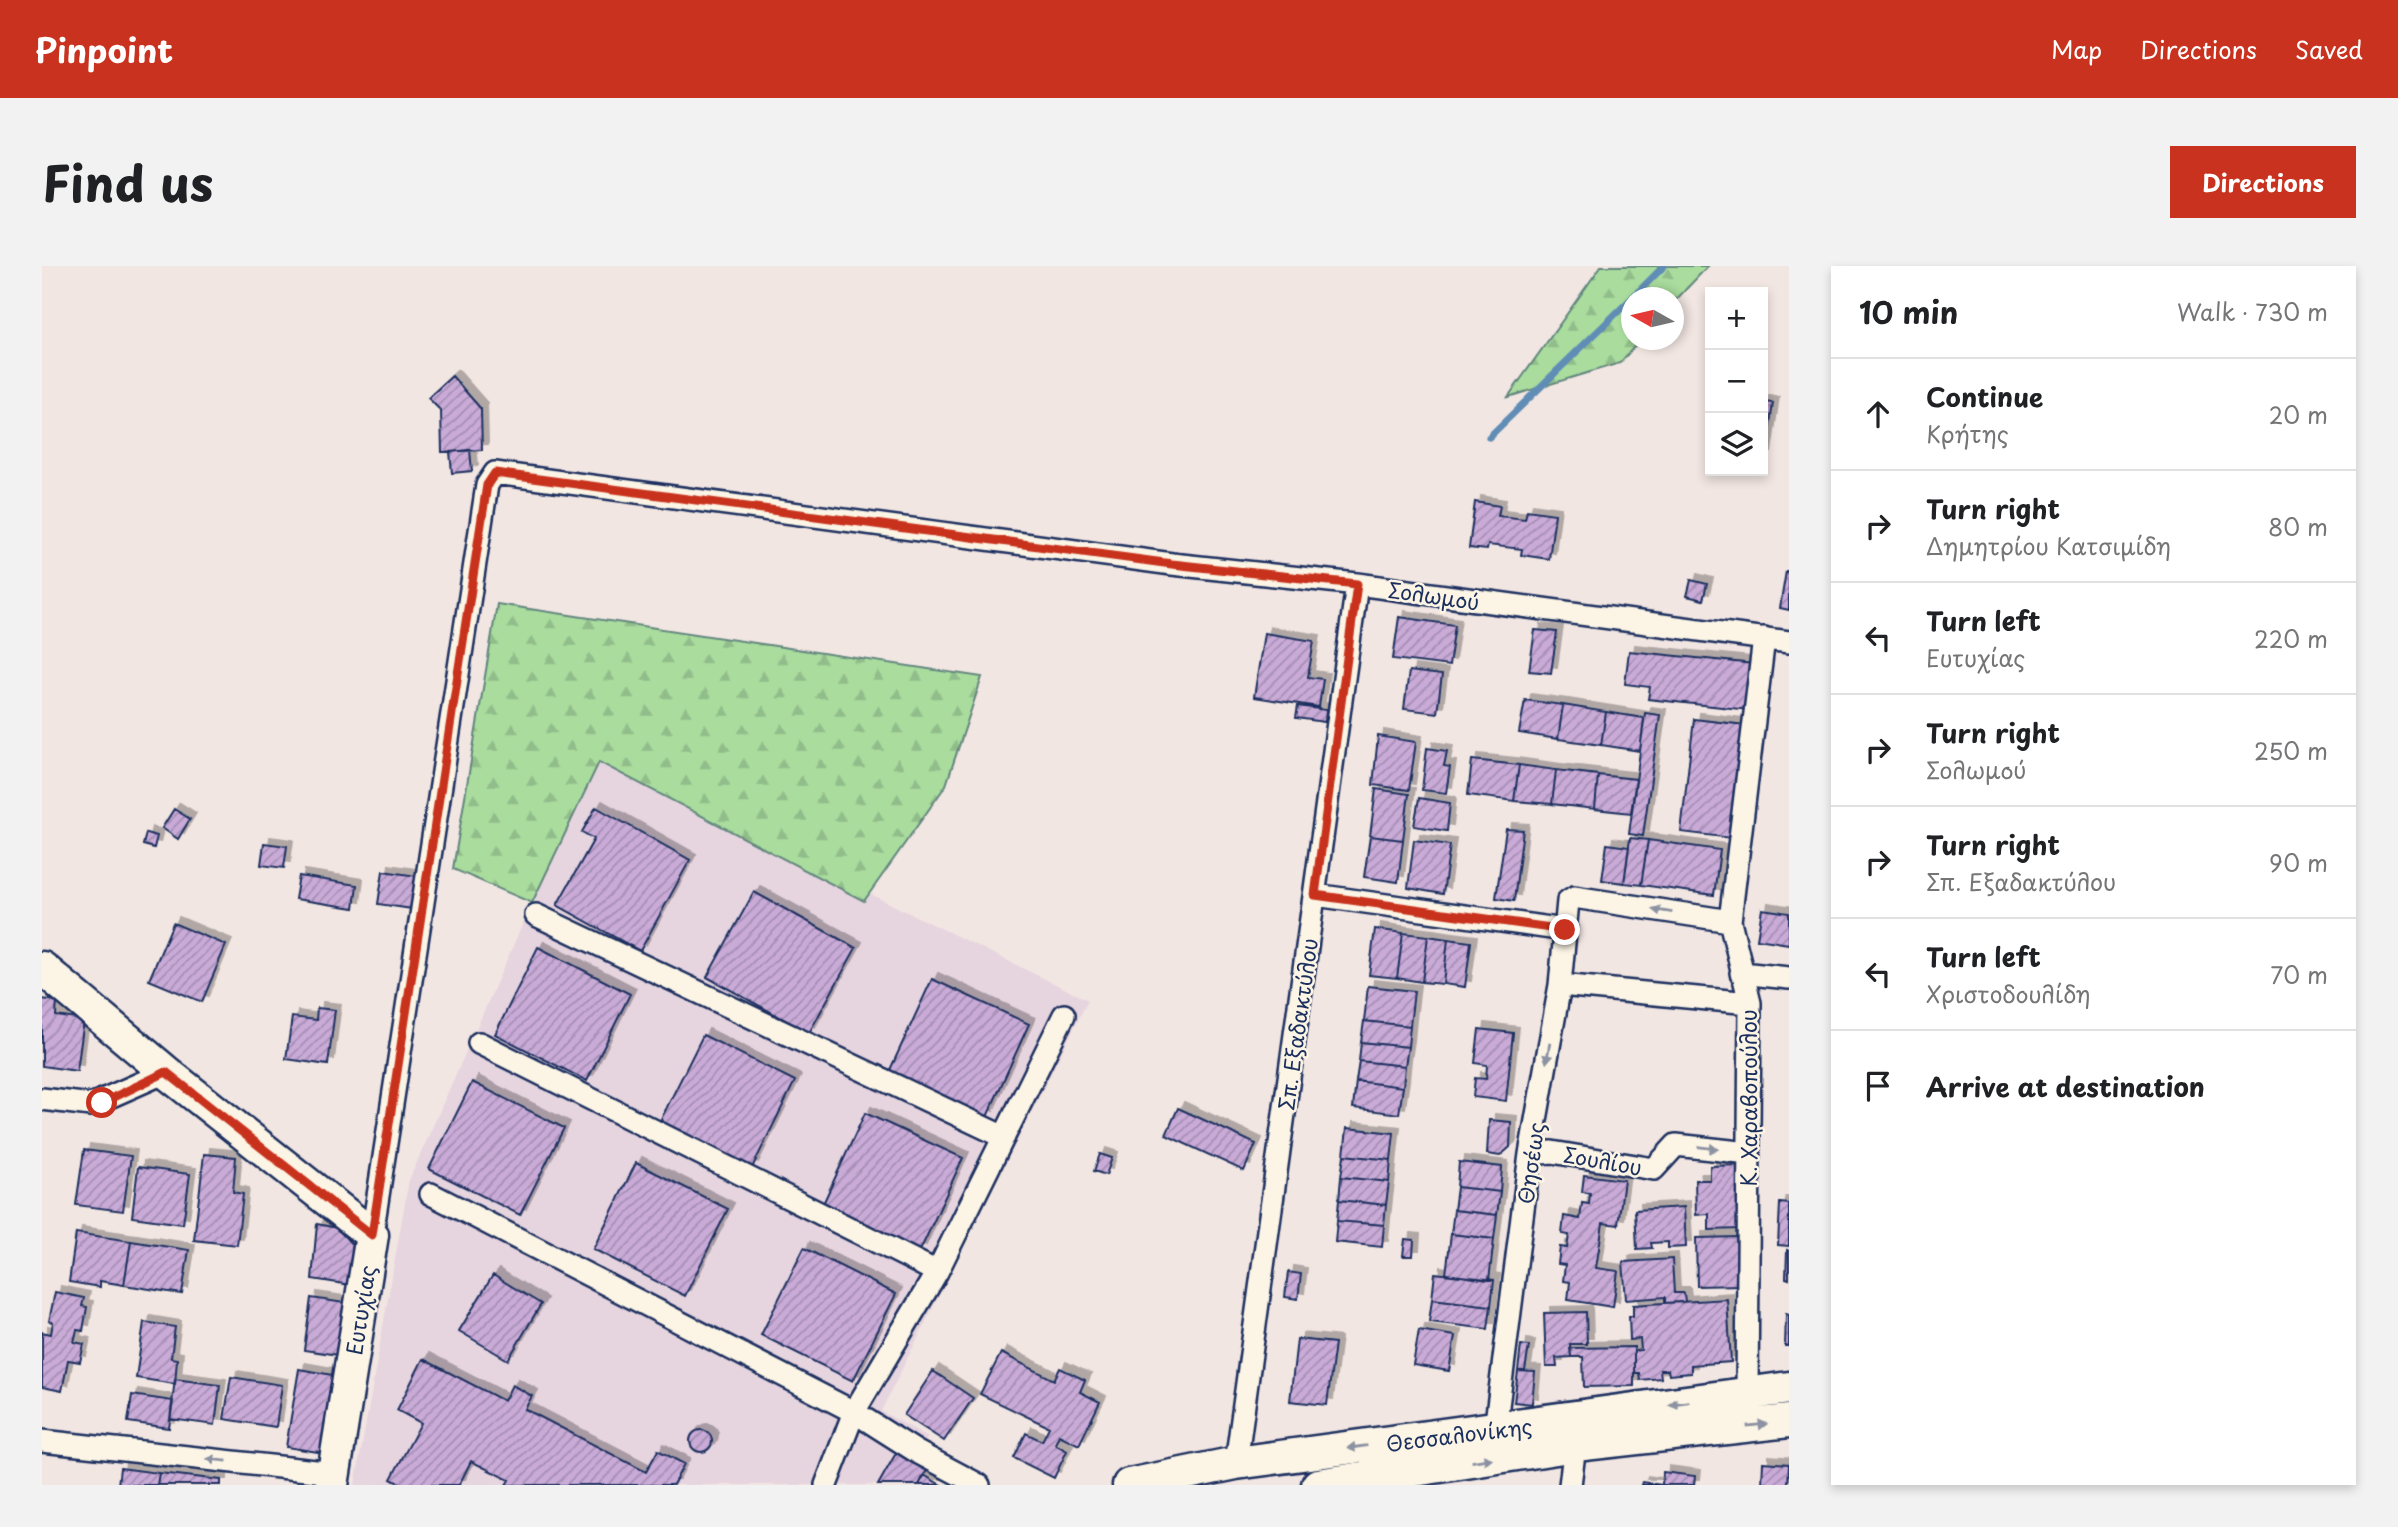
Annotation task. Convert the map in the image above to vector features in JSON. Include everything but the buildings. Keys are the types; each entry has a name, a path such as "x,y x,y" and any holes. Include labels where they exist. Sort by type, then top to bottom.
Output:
{"main road":[{"path":"42,968 166,1072 372,1235"},
{"name":"Ευτυχίας","path":"333,1479 372,1235"},
{"name":"Θεσσαλονίκης","path":"1129,1485 1236,1463 1495,1430 1789,1388"},
{"name":"Θεσσαλονίκης","path":"1318,1485 1426,1477 1576,1445 1789,1421"}],"street":[{"name":"Σολωμού","path":"495,473 1172,564 1357,584 1789,642"},
{"name":"Ευτυχίας","path":"372,1235 487,485 495,473"},
{"name":"Σπ. Εξαδακτύλου","path":"1236,1463 1357,584"},
{"name":"Κ. Χαραβοπούλου","path":"1747,1393 1750,1003 1730,921 1764,638"},
{"path":"1315,895 1565,930"},
{"name":"Θησέως","path":"1495,1430 1530,1154 1560,985 1570,898 1730,921"},
{"path":"537,915 1004,1137"},
{"path":"1741,973 1789,978"},
{"path":"1560,985 1750,1003"},
{"path":"826,1485 854,1412 937,1272 1065,1015"},
{"path":"479,1043 937,1272"},
{"path":"42,1098 91,1105 166,1072"},
{"name":"Σουλίου","path":"1530,1154 1552,1152 1654,1169 1676,1144 1749,1153"},
{"path":"431,1194 854,1412 917,1452 979,1485"},
{"path":"42,1441 333,1479"},
{"path":"1570,1485 1576,1445"}],"shaded area":[{"path":"599,762 1088,1000 881,1411 928,1437 897,1485 355,1485 409,1180 532,903"}],"green space":[{"path":"1601,266 1708,266 1684,291 1684,287 1621,287 1621,350 1631,350 1620,363 1508,397"},
{"path":"497,604 982,677 946,785 864,901 599,762 532,903 453,869"}],"waterway":[{"path":"1643,287 1664,266"},
{"path":"1489,437 1621,309"}],"route":[{"path":"102,1103 166,1072 372,1235 487,485 495,473 1172,564 1357,584 1315,895 1565,930"}]}
